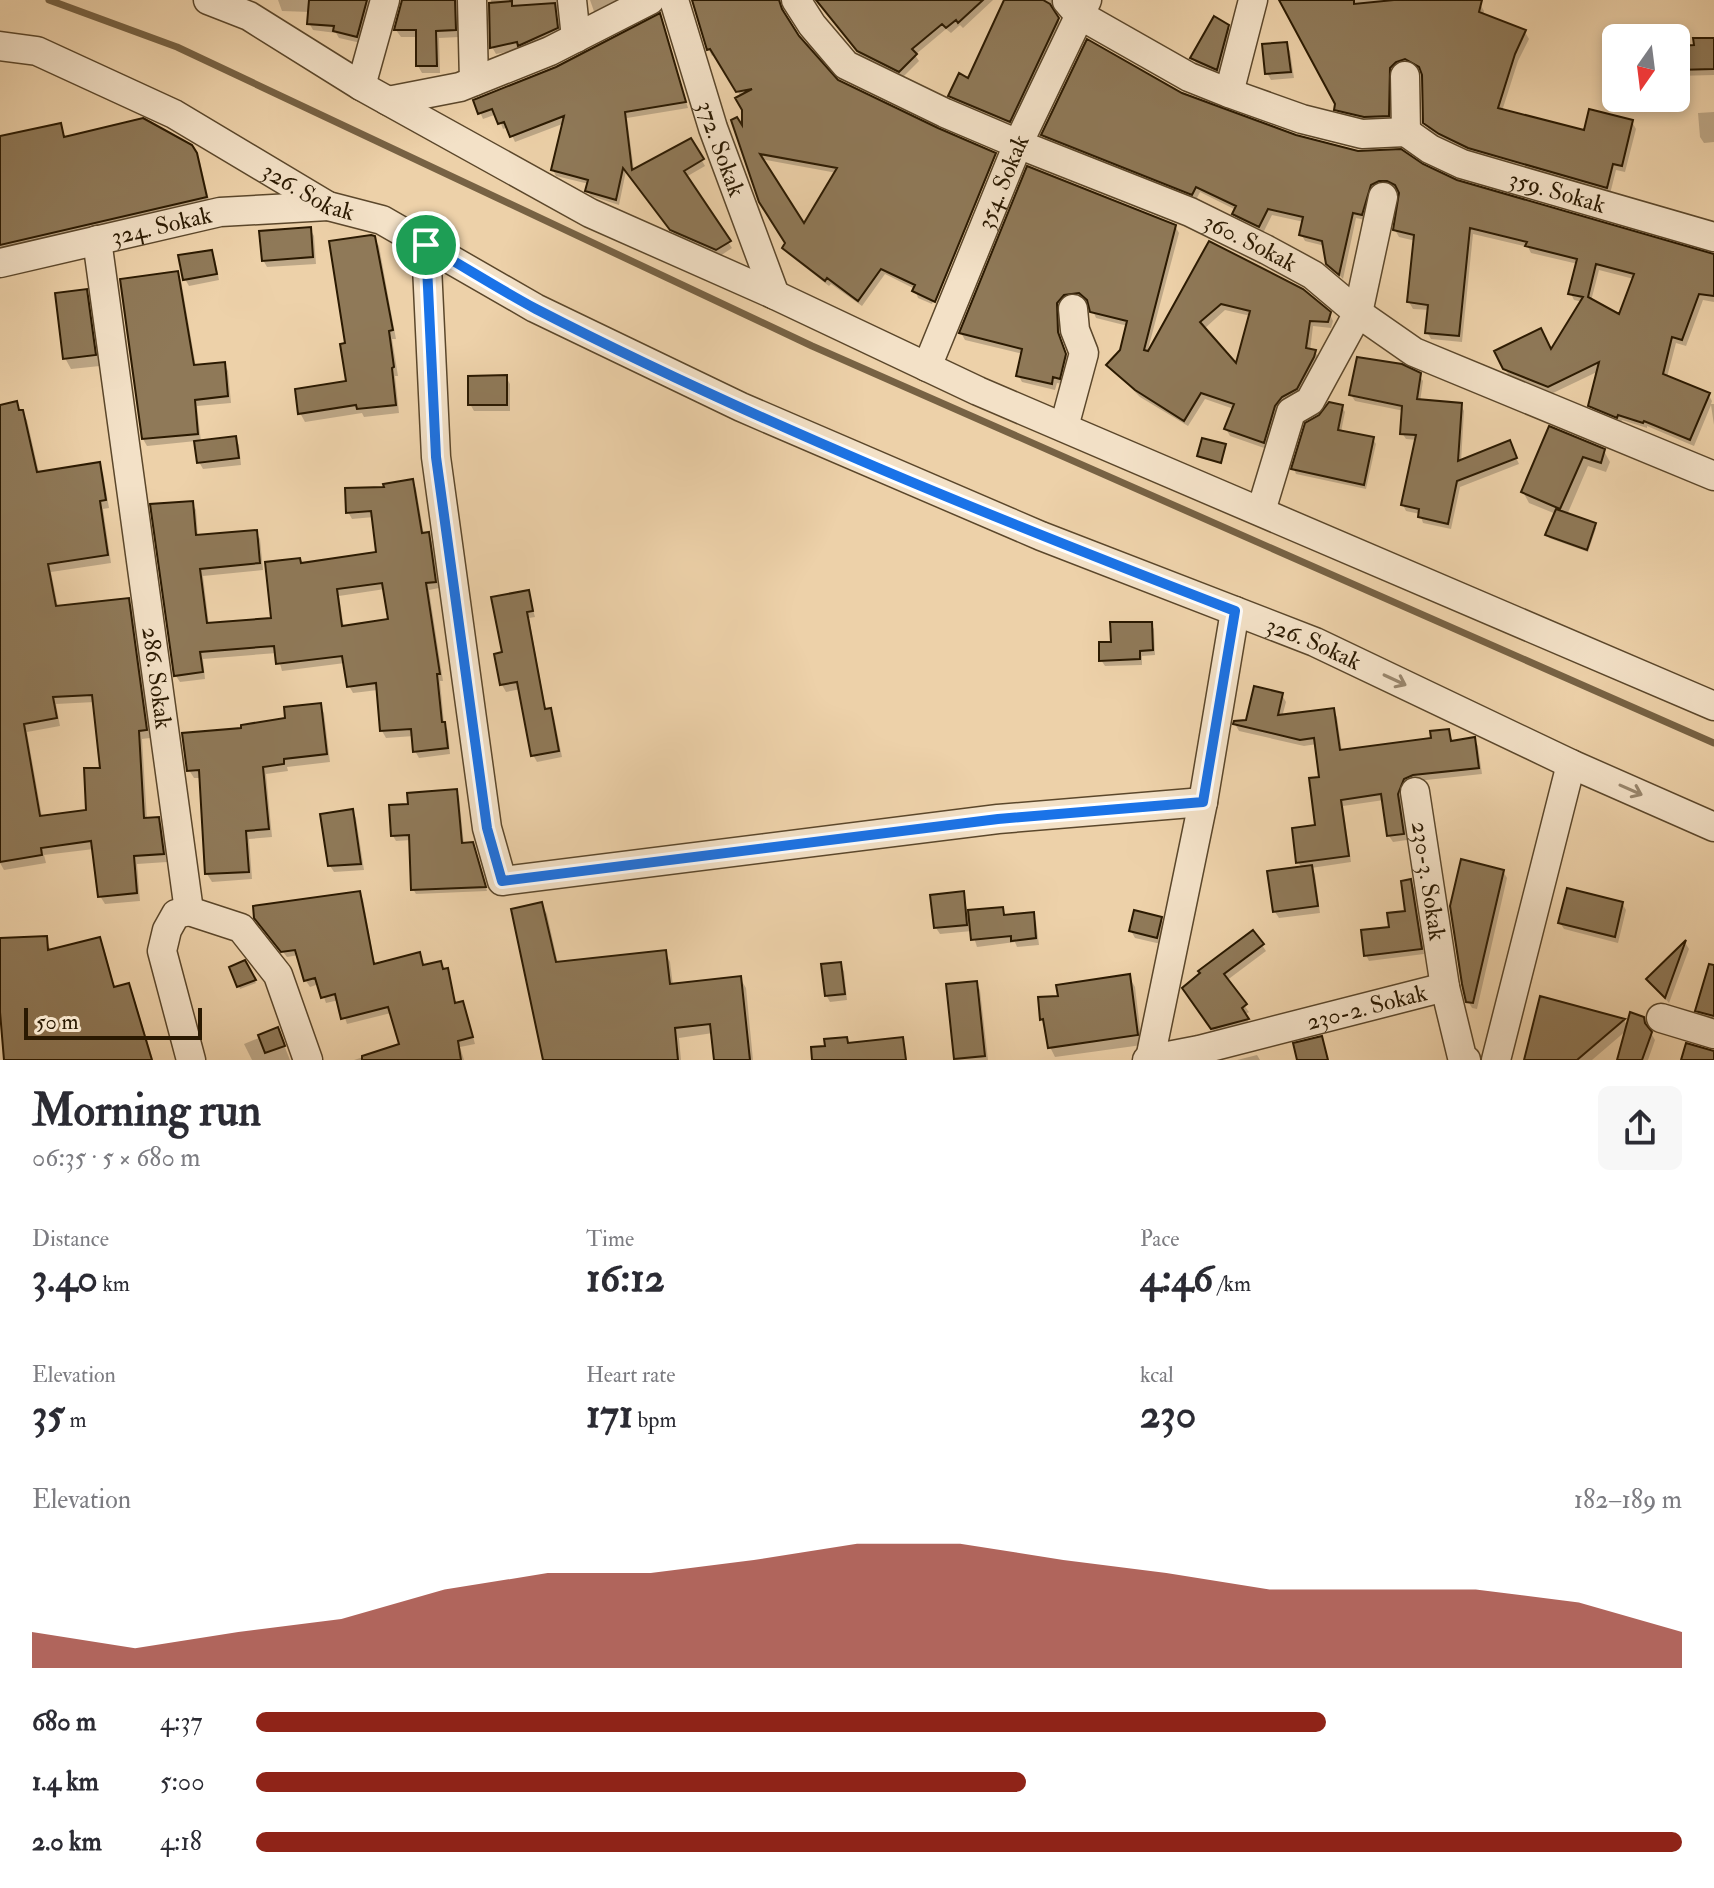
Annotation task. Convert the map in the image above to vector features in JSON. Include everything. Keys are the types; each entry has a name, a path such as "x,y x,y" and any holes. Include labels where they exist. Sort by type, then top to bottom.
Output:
{"street":[{"path":"208,0 249,8 361,86 590,213 927,367 1714,706"},
{"path":"361,86 385,0"},
{"path":"472,0 474,81"},
{"path":"572,0 576,38"},
{"path":"388,101 460,87 576,38 650,0"},
{"name":"372. Sokak","path":"674,0 713,128 775,295"},
{"name":"360. Sokak","path":"796,0 812,25 846,65 945,113 1190,212 1242,238 1313,275 1358,313 1414,352 1714,476"},
{"path":"1229,93 1253,0"},
{"path":"1077,5 1189,77 1302,119 1362,134 1406,132 1405,76"},
{"name":"354. Sokak","path":"927,367 1077,5"},
{"name":"326. Sokak","path":"0,46 37,51 174,114 328,206 382,220 535,308 741,407 1041,536 1315,642 1571,764 1714,827"},
{"name":"359. Sokak","path":"1406,132 1430,149 1462,164 1714,237"},
{"path":"1261,511 1291,412 1310,401 1358,313 1383,197"},
{"name":"324. Sokak","path":"0,263 220,212 328,206"},
{"name":"286. Sokak","path":"97,240 189,911"},
{"path":"426,245 436,457 487,828 502,881 998,819 1203,802"},
{"path":"1064,427 1084,353 1075,330 1073,309"},
{"path":"1148,1060 1203,802 1235,611"},
{"path":"1496,1060 1571,764"},
{"name":"230-3. Sokak","path":"1415,792 1445,987 1462,1057 1466,1060"},
{"path":"191,1060 162,951 167,930 176,914 189,911 241,928 278,975 308,1060"},
{"name":"230-2. Sokak","path":"1148,1060 1199,1050 1445,987"},
{"path":"1661,1018 1714,1034"}],"building":[{"path":"309,0 367,0 357,37 333,31 334,26 307,24"},
{"path":"402,0 455,0 456,30 436,31 437,66 416,66 416,30 394,30"},
{"path":"692,0 779,0 799,36 838,80 996,153 935,302 912,291 915,285 881,269 858,301 827,278 825,281 782,248 785,243 759,202 731,120 737,117 742,125 742,110 735,98 752,89 736,92 710,49 707,50","holes":["760,154 837,168 804,223"]},
{"path":"816,0 983,0 958,23 956,20 946,28 942,24 912,49 917,54 899,72 857,51"},
{"path":"1004,0 1043,0 1050,4 1059,18 1010,122 948,96 959,73 968,78"},
{"path":"1279,0 1354,0 1354,4 1394,0 1482,0 1479,12 1526,30 1498,108 1584,130 1589,109 1633,120 1622,166 1613,164 1607,188 1468,148 1439,134 1423,123 1422,75 1419,67 1405,59 1390,68 1389,116 1364,117 1334,110 1335,104"},
{"path":"512,1 512,6 555,3 558,28 518,46 517,42 490,48 489,3"},
{"path":"660,13 686,102 625,112 632,170 691,138 704,159 684,171 731,241 716,250 670,230 623,168 616,200 585,191 588,180 551,170 564,116 510,137 504,122 498,124 492,109 478,114 473,100 556,67"},
{"path":"1214,16 1229,25 1217,70 1190,58"},
{"path":"1693,38 1714,38 1714,69 1690,70 1690,45 1694,45"},
{"path":"1087,39 1182,93 1296,135 1358,151 1401,149 1423,164 1457,180 1714,254 1714,296 1699,294 1682,340 1672,337 1663,374 1710,393 1690,440 1644,421 1618,415 1617,418 1588,406 1599,362 1548,387 1503,369 1494,351 1541,328 1551,349 1583,297 1568,294 1577,259 1525,246 1527,242 1470,228 1459,336 1425,333 1428,305 1407,302 1414,235 1393,230 1399,193 1395,185 1379,181 1371,185 1362,215 1353,213 1339,275 1326,264 1322,241 1299,235 1303,217 1268,209 1259,227 1232,214 1236,206 1196,187 1192,195 1041,135","holes":["1596,264 1634,274 1619,314 1588,297"]},
{"path":"1287,42 1291,72 1265,74 1262,44"},
{"path":"143,118 192,145 197,153 207,197 0,245 0,136 61,123 64,137"},
{"path":"1027,166 1176,225 1144,350 1148,351 1209,241 1303,289 1331,312 1328,322 1310,321 1306,348 1316,350 1314,357 1297,389 1282,397 1275,406 1264,443 1224,429 1234,404 1201,393 1184,421 1135,390 1106,365 1120,350 1127,321 1090,312 1087,300 1079,293 1064,295 1057,303 1058,332 1066,354 1060,379 1053,377 1052,384 1016,376 1022,349 959,333","holes":["1221,304 1250,311 1236,363 1200,322"]},
{"path":"311,227 313,257 262,261 259,231"},
{"path":"375,236 393,330 389,331 396,405 357,409 356,405 298,414 295,389 346,381 340,344 345,343 329,241"},
{"path":"212,250 217,274 183,280 178,255"},
{"path":"178,271 194,365 225,362 228,396 195,400 198,434 142,439 120,279"},
{"path":"87,289 96,355 63,359 55,293"},
{"path":"1357,357 1402,364 1421,373 1417,399 1462,403 1458,461 1510,440 1517,458 1457,481 1448,524 1418,517 1419,509 1401,505 1416,435 1400,434 1402,406 1349,395"},
{"path":"507,375 507,405 468,405 468,376"},
{"path":"17,401 19,410 23,410 37,472 100,462 106,500 100,501 108,555 48,564 56,606 129,598 147,730 139,731 144,818 159,817 164,854 134,856 137,893 98,897 91,841 41,848 42,855 0,862 0,405","holes":["92,695 100,768 84,768 86,810 40,816 24,724 57,718 53,697"]},
{"path":"1329,402 1343,405 1338,430 1374,437 1364,485 1291,469 1305,423 1319,415"},
{"path":"1549,426 1605,449 1601,463 1583,457 1560,509 1521,492"},
{"path":"236,436 239,458 197,463 194,441"},
{"path":"1202,438 1226,444 1221,463 1197,456"},
{"path":"413,479 422,533 429,532 436,582 426,583 440,674 437,674 442,722 445,722 448,748 413,752 411,729 380,731 376,683 347,687 342,656 276,664 274,646 200,652 203,672 174,676 150,504 193,501 196,535 257,530 260,563 200,569 207,623 271,618 265,562 300,558 301,563 376,552 371,511 346,513 345,488 384,487 383,484","holes":["382,583 388,619 342,626 337,589"]},
{"path":"1556,509 1596,523 1587,550 1545,535"},
{"path":"529,590 533,611 527,612 545,709 551,708 559,751 531,756 517,682 500,685 494,654 502,652 491,597"},
{"path":"1110,622 1152,622 1153,650 1140,651 1140,659 1099,661 1099,642 1111,642"},
{"path":"1254,686 1283,693 1278,715 1334,708 1340,750 1431,738 1430,731 1449,729 1451,741 1475,737 1479,768 1413,775 1404,779 1398,794 1404,834 1387,836 1381,794 1341,800 1349,856 1296,863 1292,828 1315,825 1309,778 1319,777 1314,738 1300,740 1233,724 1234,721 1246,720"},
{"path":"321,703 327,754 284,759 284,764 263,767 269,829 246,831 249,872 205,874 199,770 187,771 182,733 241,728 241,725 285,718 284,707"},
{"path":"457,789 462,843 473,842 486,887 411,890 409,835 391,836 389,805 408,804 407,793"},
{"path":"353,809 361,864 328,866 320,814"},
{"path":"1461,859 1504,870 1473,1003 1466,1002 1450,906"},
{"path":"1312,865 1318,906 1273,912 1267,871"},
{"path":"1411,879 1422,949 1364,956 1361,930 1389,927 1387,913 1405,911 1401,881"},
{"path":"1567,888 1623,902 1615,937 1558,923"},
{"path":"360,891 374,964 420,952 423,965 441,961 443,969 448,968 455,1003 463,1001 473,1037 458,1041 461,1060 362,1060 362,1056 399,1044 388,1007 341,1019 335,994 321,998 315,978 304,981 295,950 281,952 254,918 253,906"},
{"path":"964,891 967,925 934,928 930,895"},
{"path":"542,902 556,962 666,950 670,984 741,976 750,1060 714,1060 710,1024 675,1028 678,1060 543,1060 511,909"},
{"path":"1003,907 1004,915 1034,912 1036,938 1011,941 1011,936 971,940 968,910"},
{"path":"1134,910 1162,917 1157,938 1129,931"},
{"path":"1253,930 1264,944 1224,974 1247,1004 1242,1008 1249,1019 1211,1029 1182,988 1200,973 1198,971"},
{"path":"47,936 48,950 100,937 114,987 129,983 152,1060 4,1060 0,1012 0,938"},
{"path":"1686,940 1665,998 1646,979"},
{"path":"245,960 256,980 237,987 229,967"},
{"path":"841,962 845,994 825,996 821,964"},
{"path":"1709,964 1714,965 1714,1016 1695,1011"},
{"path":"1130,974 1138,1035 1048,1048 1043,1019 1040,1020 1038,997 1058,996 1056,985"},
{"path":"977,981 985,1056 954,1059 946,984"},
{"path":"1540,996 1625,1019 1577,1060 1524,1060"},
{"path":"1630,1012 1644,1017 1652,1032 1642,1060 1617,1060"},
{"path":"278,1027 285,1046 265,1053 258,1035"},
{"path":"1322,1036 1328,1060 1297,1060 1293,1043"},
{"path":"847,1037 848,1043 903,1037 906,1060 812,1060 811,1047 825,1046 824,1039"},
{"path":"1686,1043 1714,1051 1714,1060 1681,1060"}],"waterway":[{"path":"49,0 177,47 812,346 1714,743"}],"route":[{"path":"426,245 535,308 741,407 1041,536 1235,611 1203,802 998,819 502,881 487,828 436,457 426,245"}]}
